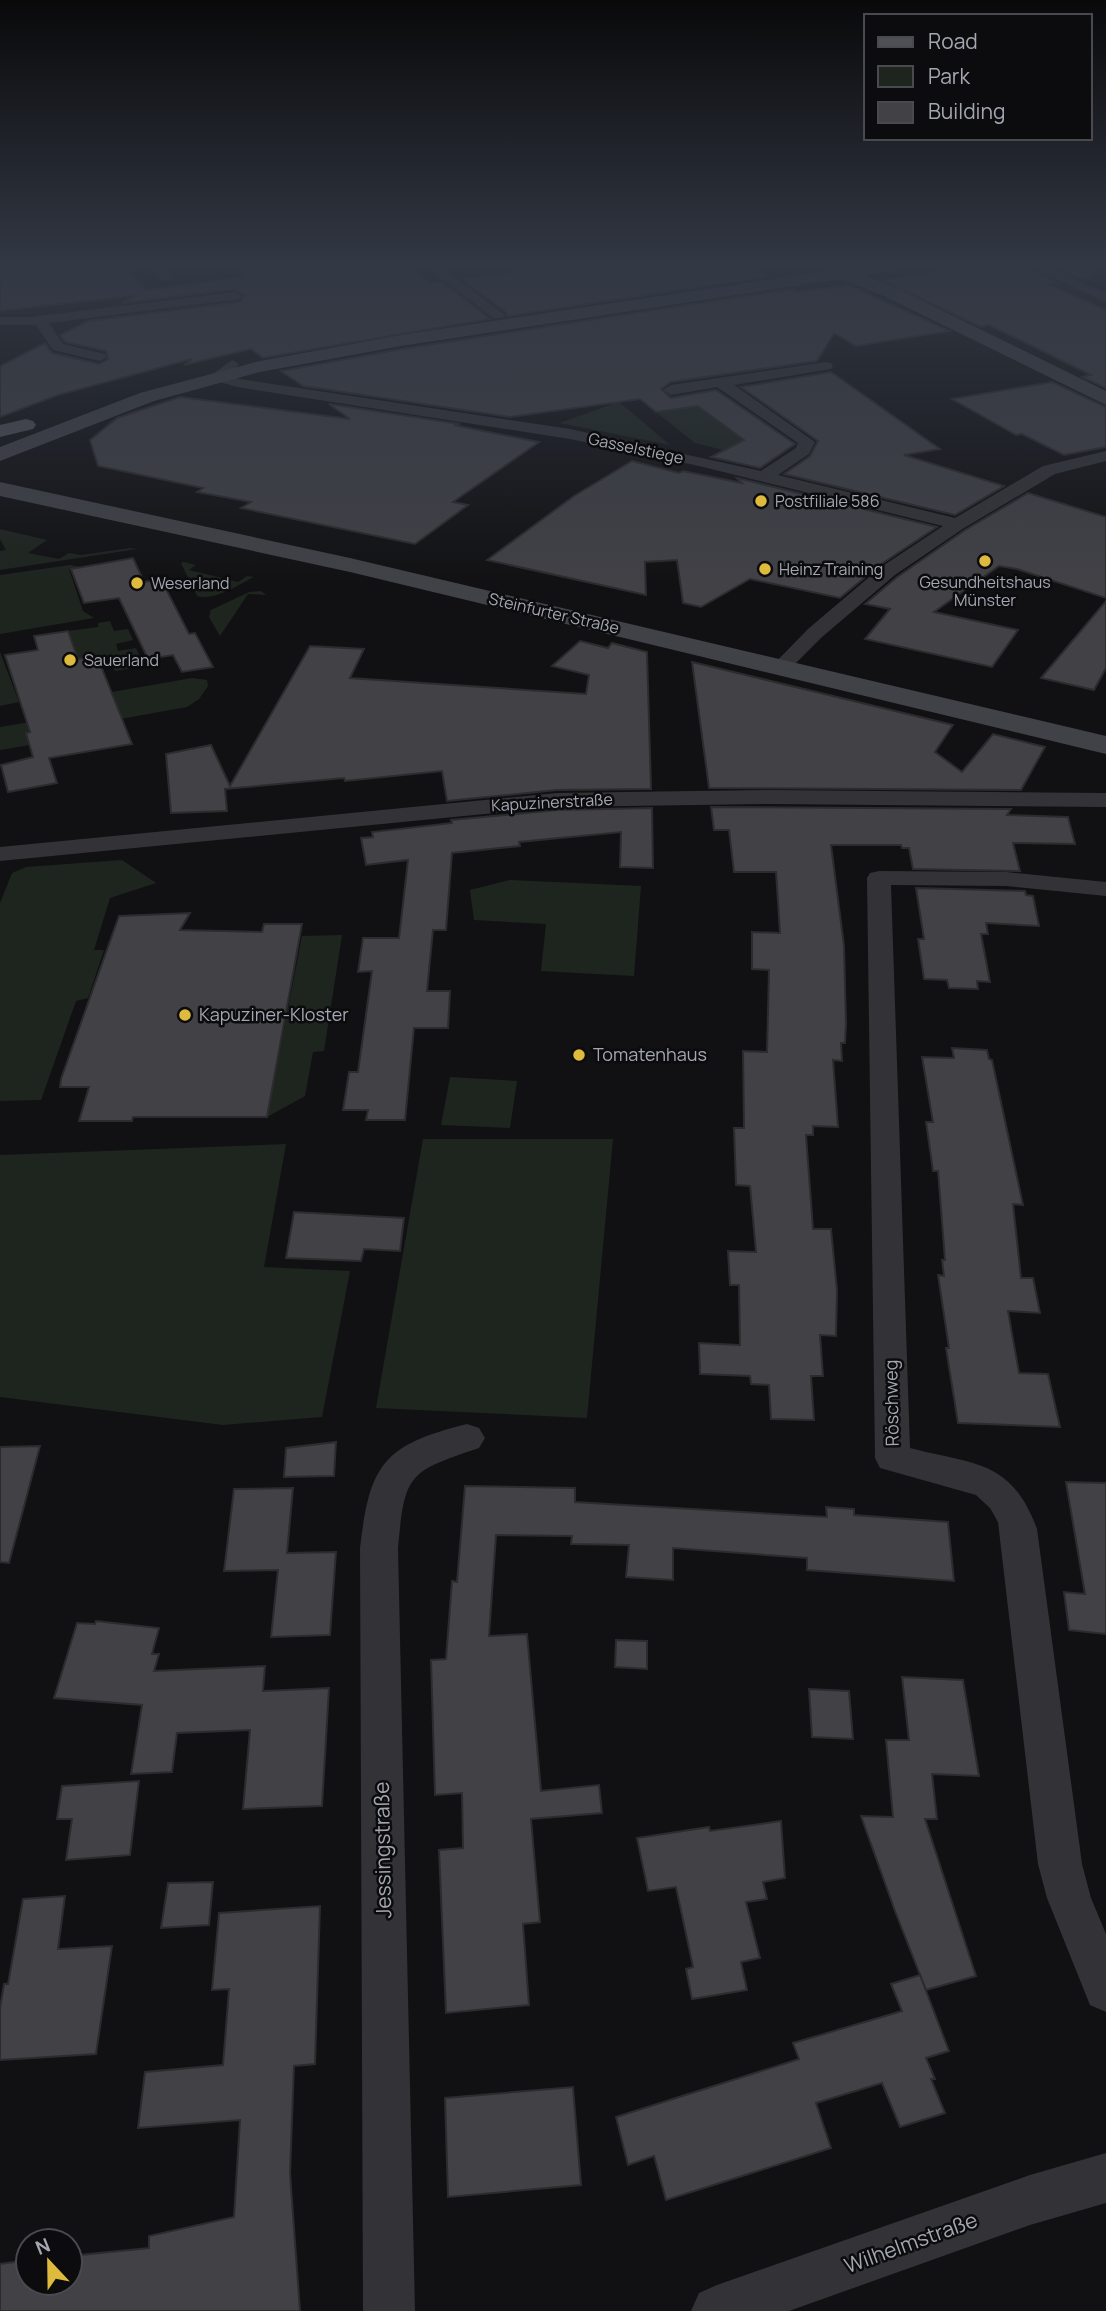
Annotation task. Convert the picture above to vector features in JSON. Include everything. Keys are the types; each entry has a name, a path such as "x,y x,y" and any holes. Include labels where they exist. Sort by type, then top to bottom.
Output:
{"main road":[{"path":"0,433 33,431 120,406 230,369"},
{"path":"225,370 232,369"},
{"path":"1045,369 1106,399"},
{"path":"0,455 33,431"},
{"path":"33,431 35,462"},
{"name":"Steinfurter Straße","path":"0,473 73,484 442,573 601,605 1106,745"},
{"name":"Steinfurter Straße","path":"0,489 788,659 1106,722"}],"street":[{"path":"671,390 808,369"},
{"name":"Gasselstiege","path":"225,370 237,383 550,430 764,477 958,524"},
{"path":"721,383 807,442 803,450 764,477"},
{"path":"788,659 888,571 958,524 1049,470 1106,456"},
{"name":"Kapuzinerstraße","path":"0,853 557,800 769,797 1106,800"},
{"name":"Röschweg","path":"1106,889 1006,879 879,878 893,1458 987,1483 999,1492 1014,1515 1019,1529 1059,1864 1069,1898 1106,1989"},
{"name":"Jessingstraße","path":"389,2311 379,1548 386,1494 396,1475 413,1458 438,1445 467,1438"},
{"name":"Wilhelmstraße","path":"717,2311 1030,2200 1106,2178"}],"green space":[{"path":"619,402 670,445 559,423"},
{"path":"699,406 744,440 727,451 695,443 656,412"},
{"path":"0,529 47,540 28,553 59,559 69,553 81,555 137,549 0,570 0,551 6,550 0,539"},
{"path":"181,563 196,565 189,570 238,582 247,576 254,577 219,594 197,596"},
{"path":"70,565 80,567 69,569 83,611 94,618 0,634 0,575"},
{"path":"261,591 266,595 248,594 220,636 209,617 211,610 249,592"},
{"path":"110,621 114,631 128,629 133,640 116,644 118,651 136,648 142,661 132,663 133,668 115,671 110,660 99,661 96,656 78,659 68,631 98,627 98,623"},
{"path":"0,652 19,702 0,706"},
{"path":"192,678 207,680 208,686 199,699 187,707 98,723 97,720 26,732 30,745 0,750 0,727 30,722 26,707"},
{"path":"122,860 156,883 110,898 94,950 104,950 88,998 76,1001 41,1100 0,1101 0,903 12,873 26,867"},
{"path":"510,880 641,886 634,976 541,971 546,924 474,920 470,890"},
{"path":"342,935 324,1051 313,1052 305,1096 267,1117 302,936"},
{"path":"450,1077 517,1081 510,1128 441,1125"},
{"path":"423,1139 613,1139 587,1418 376,1408"},
{"path":"286,1144 264,1267 350,1271 322,1417 223,1425 0,1397 0,1155"}],"building":[{"path":"0,369 155,369 58,395 0,417"},
{"path":"293,369 762,369 671,382 661,389 671,398 716,390 795,444 760,468 711,457 744,440 698,406 656,412 640,399 510,417 303,386 281,371"},
{"path":"1078,369 1106,369 1106,388 1082,377 1091,375"},
{"path":"831,372 940,449 904,455 1004,486 955,515 784,474 810,456 818,441 741,387"},
{"path":"1052,382 1106,407 1106,447 1064,455 1022,434 1016,435 952,399"},
{"path":"180,397 350,419 329,404 460,424 454,425 539,442 453,502 468,505 415,544 241,508 251,502 197,492 203,488 98,466 90,440 117,418"},
{"path":"632,461 679,473 683,471 742,483 737,478 937,527 880,565 840,598 750,579 701,607 683,603 677,560 645,562 646,595 487,560 574,496"},
{"path":"1028,493 1106,517 1106,598 1017,569 999,566 934,612 1018,630 992,667 865,639 890,609 865,604 897,577 965,530"},
{"path":"133,558 144,582 161,579 189,634 195,633 213,667 182,672 173,655 148,659 119,598 84,603 71,569"},
{"path":"1106,601 1106,668 1094,690 1041,678"},
{"path":"68,631 78,659 97,656 132,744 49,758 57,783 8,792 1,765 33,757 26,733 30,732 5,655 38,650 34,636"},
{"path":"580,641 608,648 612,643 647,652 651,789 557,790 447,801 442,771 225,789 227,811 171,813 166,754 211,745 230,786 310,646 364,649 350,678 586,694 589,675 552,666"},
{"path":"692,662 953,725 935,752 962,772 993,734 1045,747 1021,790 709,788"},
{"path":"711,807 1011,809 1007,815 1068,817 1075,844 1013,843 1020,871 913,869 909,848 902,848 901,845 831,845 844,946 846,1024 845,1043 841,1043 842,1061 833,1060 838,1127 813,1126 813,1135 806,1135 813,1229 831,1229 837,1290 836,1336 820,1335 823,1376 811,1376 814,1420 771,1419 769,1385 751,1384 750,1376 700,1374 699,1343 740,1345 739,1285 730,1285 728,1251 756,1252 750,1186 736,1185 734,1128 744,1128 743,1051 767,1052 769,970 752,969 752,932 780,933 776,872 734,872 729,830 714,830"},
{"path":"652,808 653,868 620,867 621,832 519,842 520,846 452,853 446,930 433,930 427,991 450,991 448,1028 414,1028 405,1120 366,1120 368,1110 343,1110 349,1072 358,1072 372,971 358,972 363,938 399,938 408,860 366,865 361,838 373,837 372,832 452,823 451,820 557,810"},
{"path":"916,888 1025,891 1026,895 1033,896 1039,926 986,923 988,934 981,934 990,982 977,981 978,989 949,988 947,980 924,979 918,939 924,939"},
{"name":"Kapuziner-Kloster","path":"190,913 180,930 262,932 264,924 302,924 267,1117 133,1117 132,1121 79,1121 89,1087 60,1087 61,1079 119,916"},
{"path":"952,1048 987,1050 989,1059 992,1060 1023,1205 1013,1204 1021,1278 1033,1278 1040,1313 1008,1311 1019,1373 1048,1374 1060,1427 958,1423 938,1275 944,1276 942,1260 945,1260 938,1171 933,1171 926,1122 933,1122 922,1057 954,1058"},
{"path":"294,1212 404,1218 400,1251 364,1249 361,1261 286,1258"},
{"path":"336,1442 334,1476 284,1477 286,1448"},
{"path":"40,1446 9,1563 0,1562 0,1447"},
{"path":"1066,1482 1106,1483 1106,1634 1069,1630 1064,1592 1085,1594"},
{"path":"465,1486 575,1488 575,1502 827,1517 826,1507 854,1509 854,1515 948,1522 954,1581 807,1570 807,1558 673,1548 673,1580 626,1577 629,1545 571,1544 572,1536 496,1535 489,1636 527,1634 541,1791 599,1785 602,1813 531,1819 540,1922 523,1924 529,2005 446,2013 439,1850 463,1848 462,1793 435,1795 431,1660 446,1659 452,1581 457,1582"},
{"path":"293,1488 287,1553 336,1552 330,1635 271,1637 278,1570 224,1571 234,1489"},
{"path":"96,1621 159,1628 152,1654 159,1654 154,1671 265,1666 263,1691 329,1688 322,1806 243,1809 250,1730 177,1733 172,1772 131,1774 142,1705 54,1698 77,1623 95,1624"},
{"path":"616,1640 647,1641 647,1669 615,1667"},
{"path":"902,1677 963,1680 979,1776 932,1774 937,1819 925,1819 976,1976 926,1990 861,1816 893,1817 886,1740 909,1740"},
{"path":"809,1689 849,1691 853,1739 812,1737"},
{"path":"139,1781 130,1855 66,1860 72,1819 57,1819 62,1786"},
{"path":"781,1821 785,1878 763,1882 767,1899 746,1902 760,1958 741,1962 747,1990 692,1999 686,1969 693,1967 676,1887 648,1891 637,1838 709,1827 710,1831"},
{"path":"213,1882 209,1925 161,1928 168,1883"},
{"path":"65,1896 58,1949 112,1946 96,2054 0,2060 0,2008 4,1984 8,1984 23,1899"},
{"path":"320,1906 315,2064 294,2066 290,2173 300,2311 0,2311 0,2264 14,2262 14,2297 84,2297 84,2255 149,2248 149,2236 234,2217 240,2120 138,2128 145,2072 223,2065 229,1989 212,1990 219,1913"},
{"path":"920,1975 949,2051 926,2058 935,2079 931,2079 945,2113 900,2127 882,2083 816,2103 831,2148 666,2200 654,2156 628,2165 616,2117 799,2059 793,2043 902,2011 891,1984"},
{"path":"573,2087 581,2185 448,2197 445,2098"}],"place":[{"name":"Postfiliale 586","path":"761,501"},
{"name":"Gesundheitshaus Münster","path":"985,561"},
{"name":"Heinz Training","path":"765,569"},
{"name":"Weserland","path":"137,583"},
{"name":"Sauerland","path":"70,660"},
{"name":"Kapuziner-Kloster","path":"185,1015"},
{"name":"Tomatenhaus","path":"579,1055"}]}
